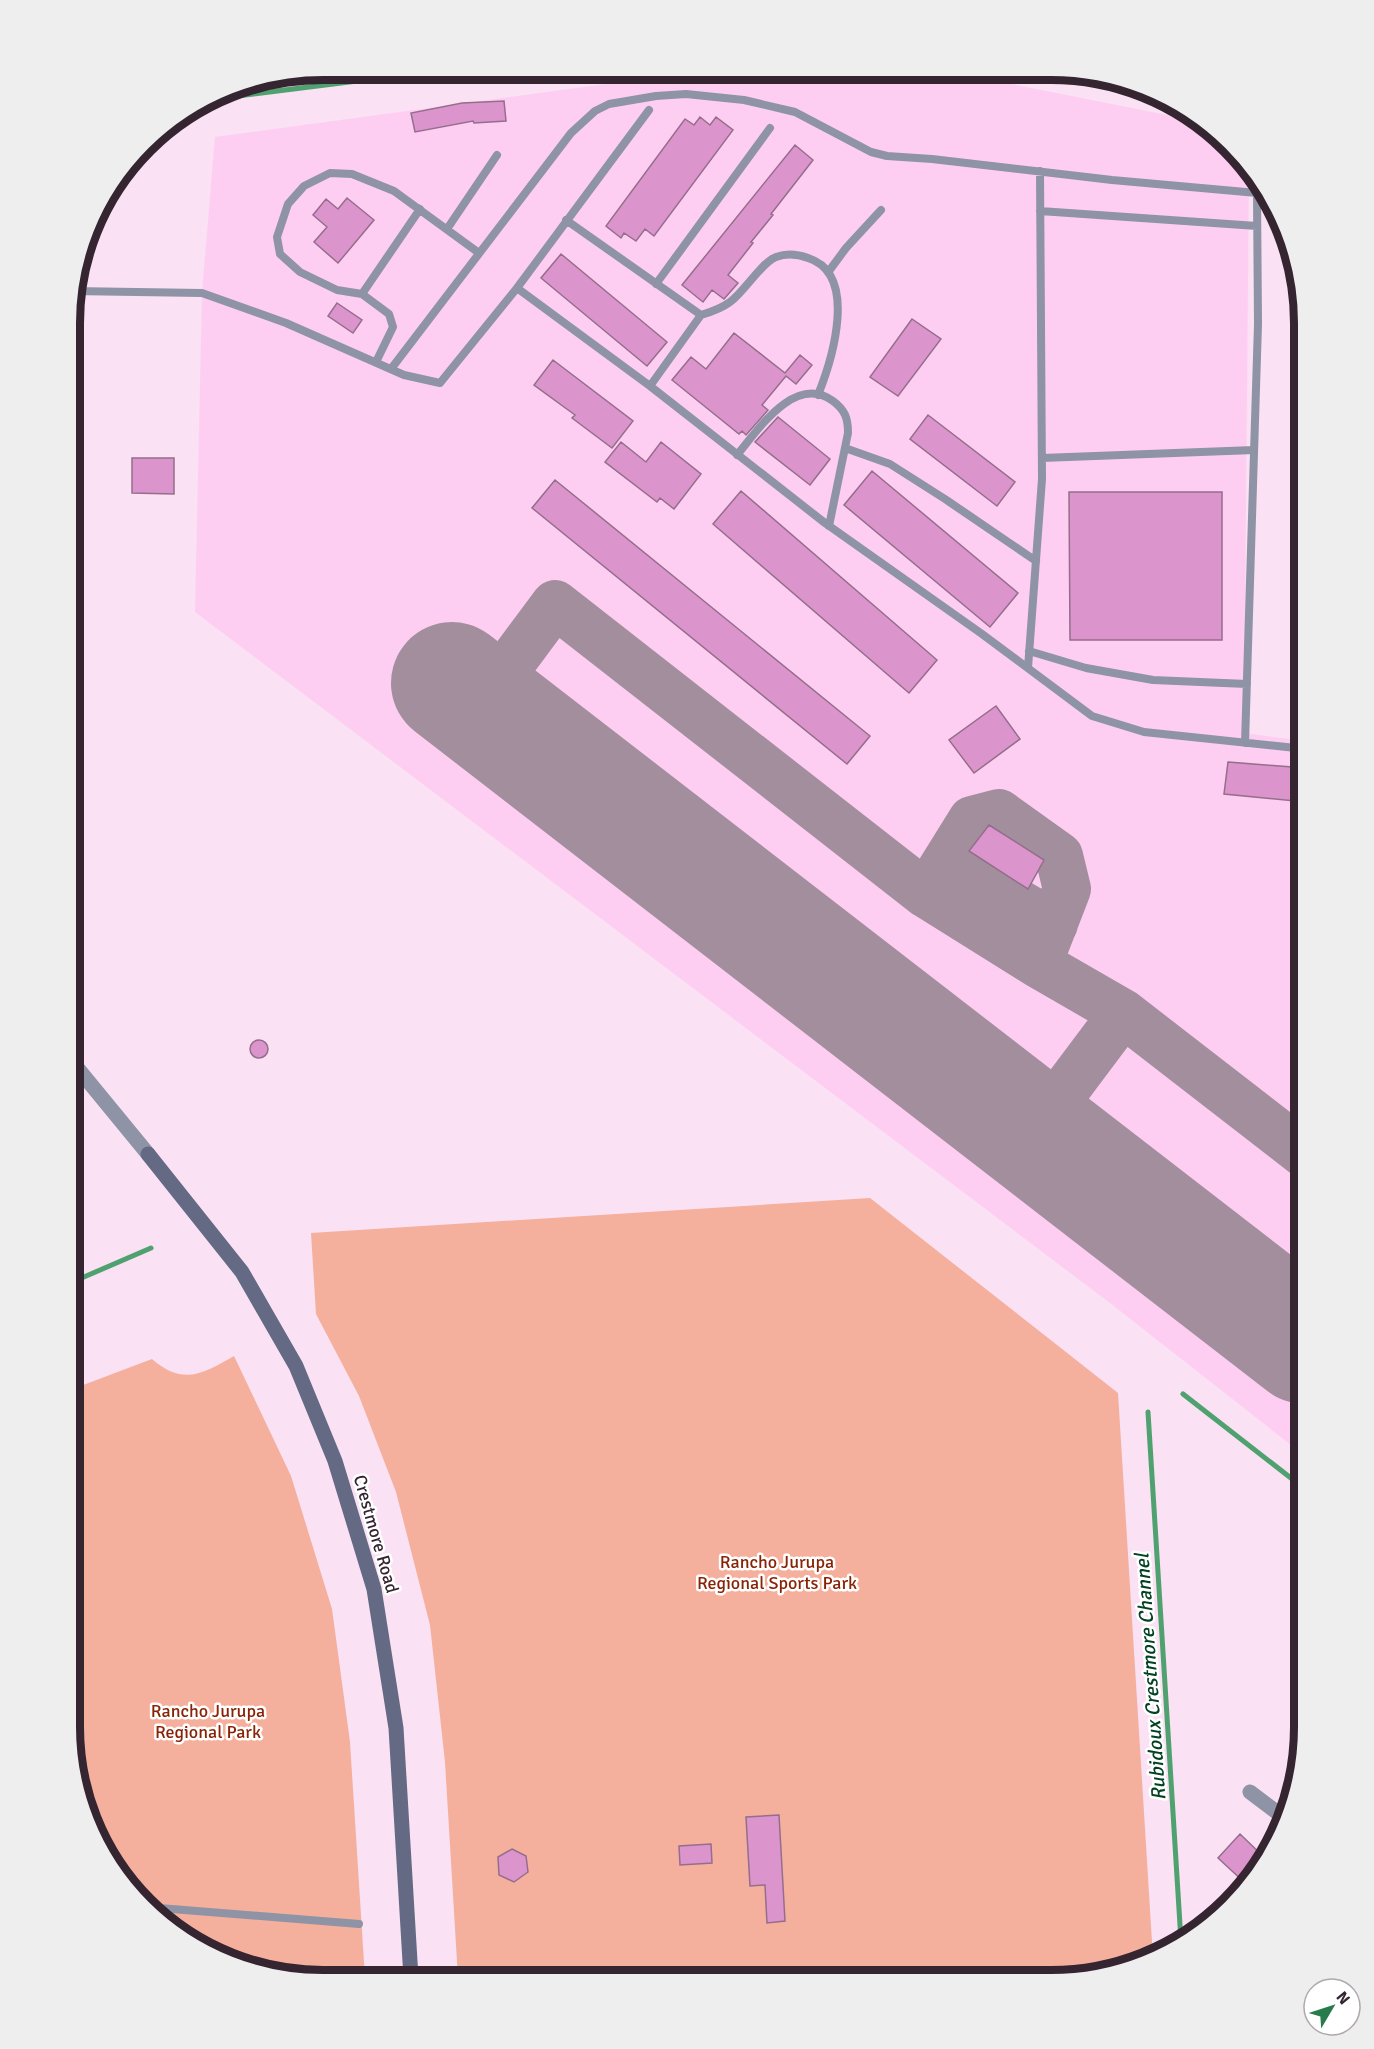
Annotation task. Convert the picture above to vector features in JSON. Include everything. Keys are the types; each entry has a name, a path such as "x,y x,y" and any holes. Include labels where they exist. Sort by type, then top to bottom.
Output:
{"street":[{"name":"Crestmore Road","path":"80,1071 242,1272 296,1366 335,1461 374,1590 396,1728 411,1970"},
{"path":"1250,1791 1278,1813"}],"lane":[{"path":"391,369 571,133 595,111 609,104 656,96 686,94 744,100 795,112 871,152 887,156 1257,193 1258,324 1245,743"},
{"path":"82,291 202,293 286,323 404,375 440,383 517,288 649,110"},
{"path":"656,284 770,128"},
{"path":"447,229 497,155"},
{"path":"1028,668 1042,458 1040,171"},
{"path":"376,362 393,327 389,314 362,294 338,290 300,272 280,254 278,237 288,204 304,186 330,173 352,174 394,191 479,253"},
{"path":"362,294 420,209"},
{"path":"829,271 846,248 881,210"},
{"path":"1040,211 1257,226"},
{"path":"566,220 701,315"},
{"path":"650,386 701,315 731,302 774,257 794,254 815,260 829,271 837,296 837,330 827,371 818,395"},
{"path":"517,288 650,386 829,526 1092,716 1144,732 1294,747"},
{"path":"737,454 773,411 790,400 811,393 826,396 842,408 848,420 848,433 829,526"},
{"path":"845,448 890,464 1036,561"},
{"path":"1042,458 1254,450"},
{"path":"1029,651 1086,668 1153,680 1247,684"},
{"path":"161,1908 359,1924"}],"shaded area":[{"path":"636,80 991,80 1177,117 1192,124 1234,162 1249,181 1244,733 1294,740 1294,1447 1110,1303 195,612 202,293 215,137"}],"green space":[{"name":"Rancho Jurupa Regional Sports Park","path":"870,1198 1118,1393 1152,1947 1130,1957 1099,1965 1052,1970 458,1970 445,1762 430,1625 396,1492 359,1396 316,1314 311,1233"},
{"name":"Rancho Jurupa Regional Park","path":"234,1356 291,1476 332,1609 350,1742 364,1970 322,1970 275,1965 244,1957 187,1929 140,1887 120,1862 92,1805 84,1774 80,1742 80,1386 152,1359 163,1367 183,1375 212,1368"}],"building":[{"path":"504,101 506,121 474,123 473,121 415,132 411,113 462,103"},
{"path":"700,117 710,125 716,117 733,130 654,236 645,229 636,241 624,233 621,238 606,226 685,119 694,125"},
{"path":"795,145 813,160 728,275 738,283 724,299 712,290 703,302 682,285"},
{"path":"347,198 374,220 338,263 314,242 327,227 313,215 326,199 338,209"},
{"path":"561,254 667,342 647,366 541,278"},
{"path":"337,303 362,320 353,333 328,316"},
{"path":"912,319 941,339 898,396 870,377"},
{"path":"734,333 785,373 800,355 812,365 796,384 786,376 762,405 768,410 746,435 742,431 739,434 672,380 691,357 706,369"},
{"path":"553,360 633,421 612,448 572,418 575,415 534,385"},
{"path":"928,415 1015,482 997,506 910,439"},
{"path":"778,417 830,459 810,485 755,442"},
{"path":"621,442 646,462 661,442 701,474 674,509 660,498 657,502 605,462"},
{"path":"132,458 174,458 174,494 132,493"},
{"path":"872,471 1018,593 990,627 844,505"},
{"path":"555,480 870,736 847,764 532,508"},
{"path":"741,491 937,660 909,693 713,524"},
{"path":"1069,492 1222,492 1222,640 1070,640"},
{"path":"996,706 1020,739 974,773 949,740"},
{"path":"1228,762 1294,767 1294,801 1224,794"},
{"path":"989,825 1044,860 1028,889 969,851"},
{"path":"259,1040 265,1043 268,1049 265,1055 259,1058 253,1055 250,1049 253,1043"},
{"path":"779,1815 785,1921 767,1923 765,1885 750,1886 746,1817"},
{"path":"1240,1834 1259,1853 1240,1879 1218,1858"},
{"path":"711,1844 712,1863 680,1865 679,1846"},
{"path":"512,1849 526,1856 528,1872 514,1882 499,1875 498,1857"}],"waterway":[{"path":"234,96 365,80"},
{"name":"Rubidoux Crestmore Channel","path":"80,1279 151,1248"},
{"name":"Rubidoux Crestmore Channel","path":"1183,1394 1294,1480"},
{"name":"Rubidoux Crestmore Channel","path":"1148,1412 1180,1933"}],"taxiway":[{"path":"480,705 555,604 926,894 1038,964 1123,1013 1294,1145"},
{"path":"926,894 972,820 999,813 1059,856 1067,889 1038,964"},
{"path":"947,861 1054,924"},
{"path":"1033,1133 1123,1013"}],"runway":[{"path":"452,683 1294,1334"}]}
